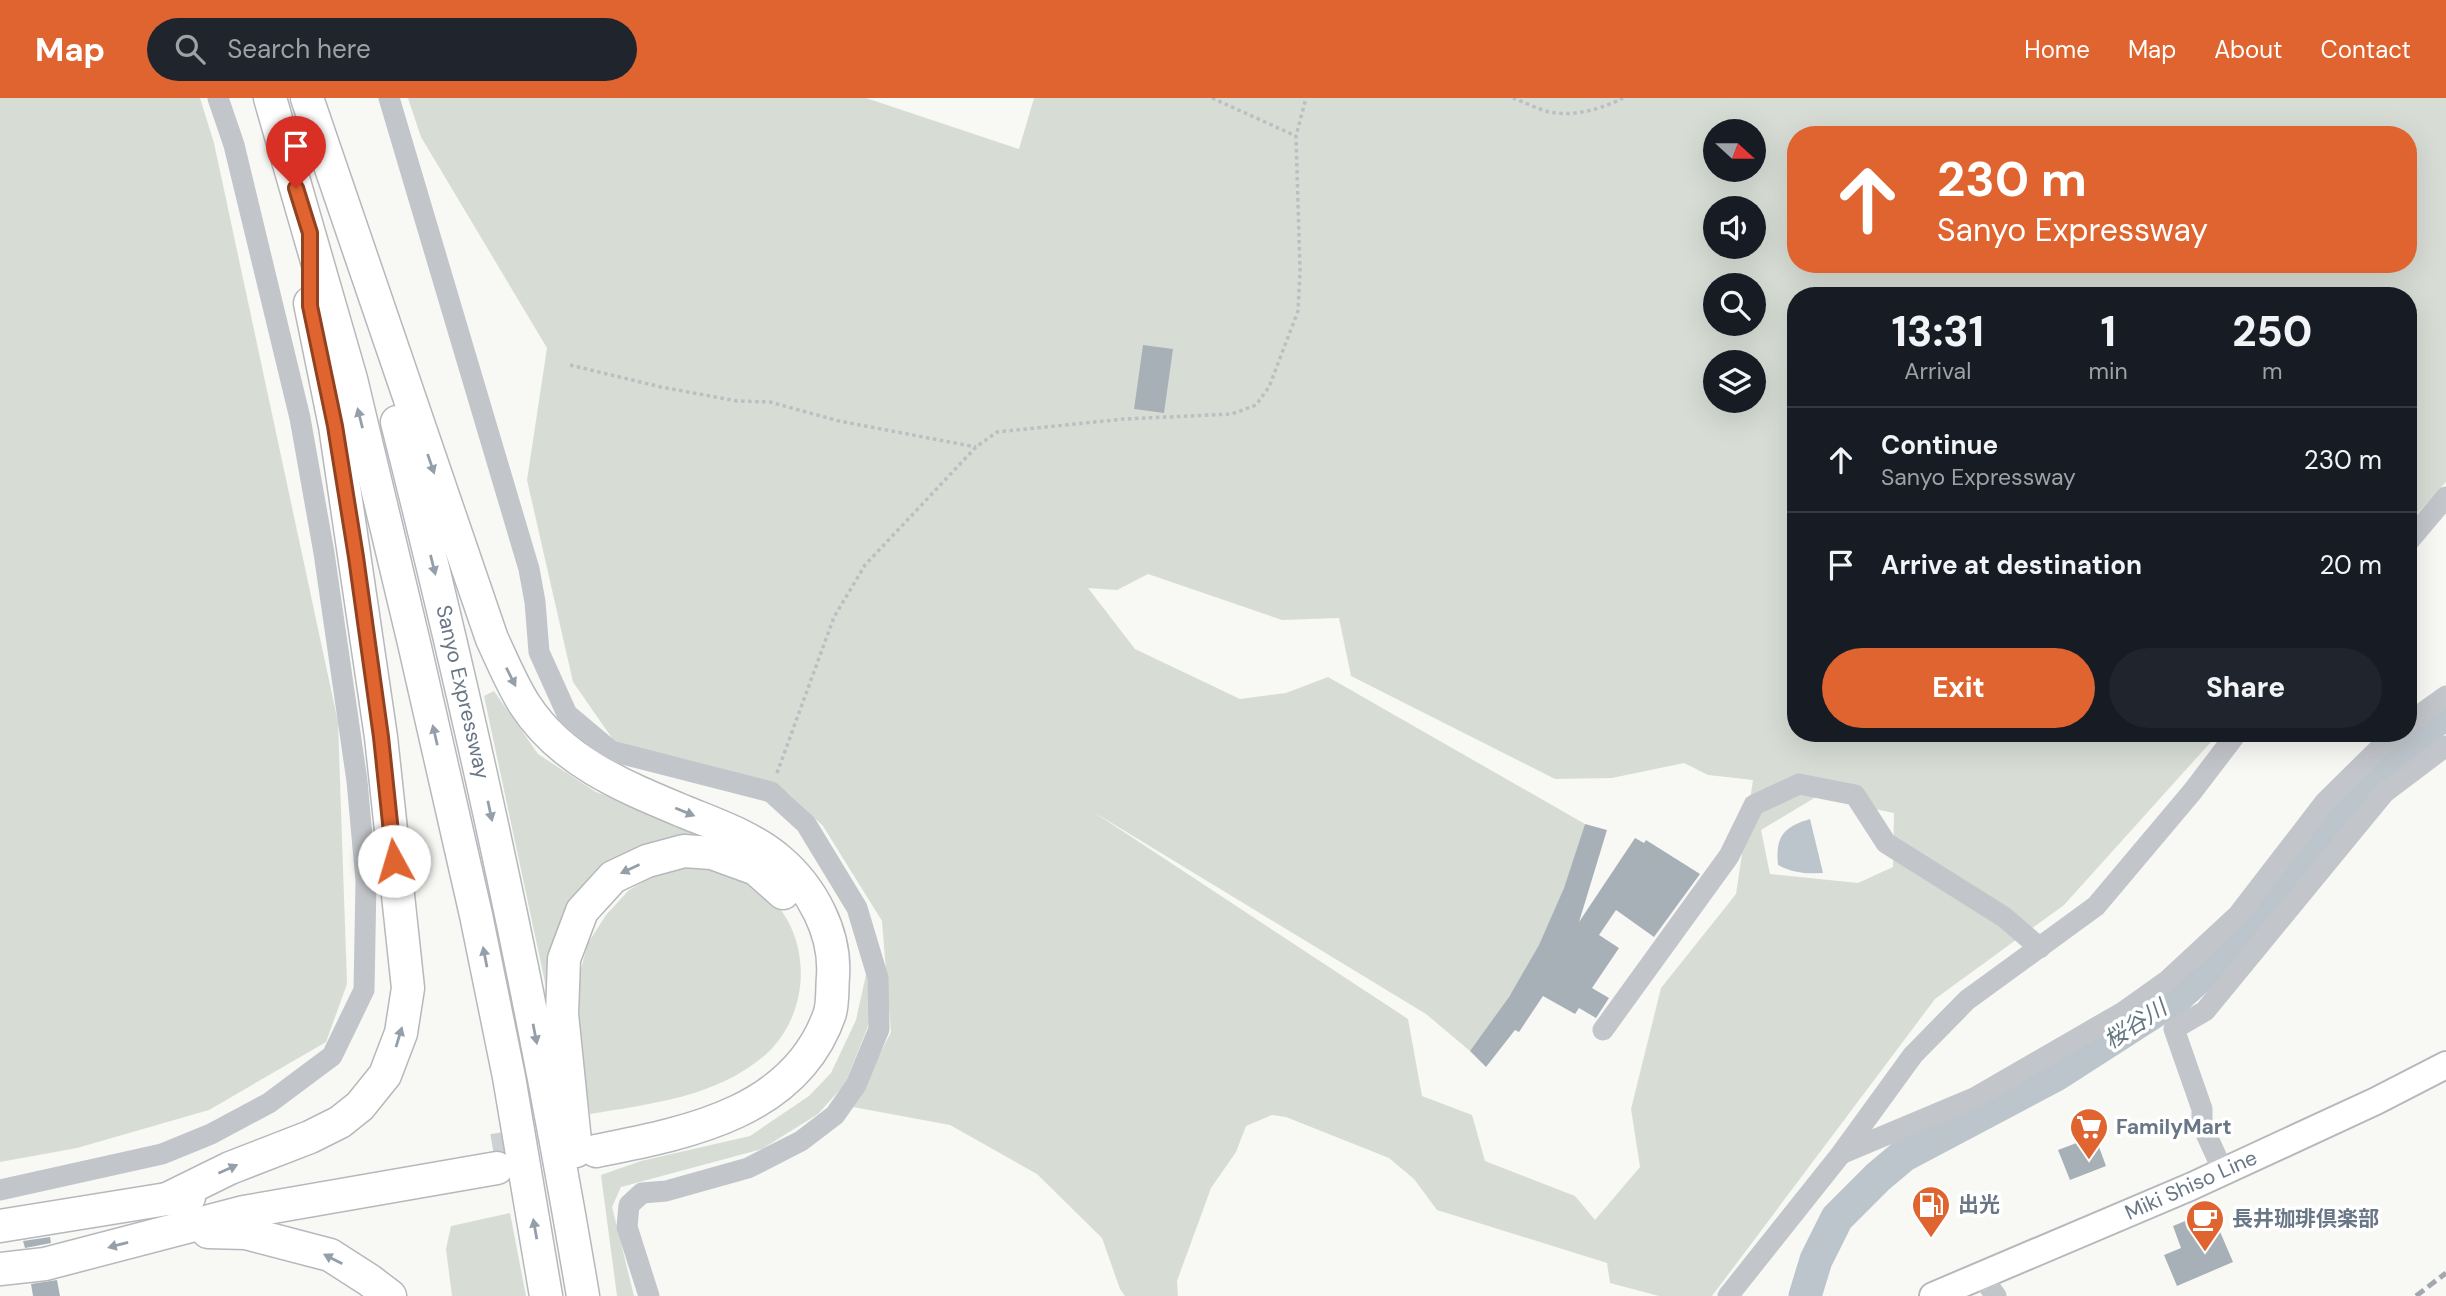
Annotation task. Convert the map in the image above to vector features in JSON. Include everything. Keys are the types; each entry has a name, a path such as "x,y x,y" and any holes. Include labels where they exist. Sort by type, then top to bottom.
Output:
{"highway":[{"name":"Sanyo Expressway","path":"270,98 351,379 473,902 509,1077 546,1296"},
{"name":"Sanyo Expressway","path":"305,98 384,368 451,635 510,904 582,1290"},
{"path":"305,98 492,639 524,704 550,736 589,768 648,797 740,835 778,860 801,883 824,920 834,960 830,1012 807,1059 779,1086 751,1106 692,1130 594,1143 679,1117 734,1092 770,1069 792,1043 808,1014 817,973 811,943 799,914 779,889 756,869 712,853 684,852 647,861 614,877 582,911 564,959 562,1014 576,1150 582,1290"},
{"path":"167,1199 230,1168 310,1137 340,1122 360,1106 385,1075 401,1032 408,988 381,737 356,557 335,426 310,306 310,233"},
{"path":"0,1226 167,1199 236,1194 495,1159 244,1212 46,1264 0,1269"},
{"path":"170,1231 246,1233 330,1255 390,1296"}],"main road":[{"name":"Miki Shiso Line","path":"1933,1296 1989,1286 2446,1065"}],"street":[{"path":"0,1190 162,1154 211,1134 269,1103 332,1056 364,990 366,881 357,781 324,553 300,418 234,145 218,98"},
{"path":"388,98 529,569 539,652 567,714 611,751 771,792 806,824 857,908 878,978 880,1029 856,1085 835,1115 801,1141 748,1168 666,1191 642,1193 629,1205 627,1227 649,1296"},
{"path":"2417,531 2446,497"},
{"path":"2417,717 2446,696"},
{"path":"1728,1296 1841,1154 1922,1046 1967,1000 2096,906 2192,792 2230,742"},
{"path":"1841,1154 1974,1098 2123,1012 2168,980 2238,915 2325,802 2386,742"},
{"path":"2223,1171 2202,1125 2202,1110 2174,1029 2205,1010 2384,793 2446,746"},
{"path":"1602,1030 1729,856 1754,805 1799,784 1855,795 1886,843 2004,917 2040,948"}],"path":[{"path":"1212,98 1296,135"},
{"path":"771,792 840,606 865,565 976,447 997,432 1124,419 1232,414 1256,405 1269,387 1298,311 1300,271 1296,135 1306,98"},
{"path":"1513,98 1549,112 1573,113 1610,105 1623,98"},
{"path":"570,365 661,387 737,401 769,402 839,421 976,447"}],"shaded area":[{"path":"0,98 200,98 214,143 338,722 347,984 326,1042 209,1110 77,1148 0,1162"},
{"path":"408,98 866,98 1019,149 1034,98 2446,98 2446,482 2417,514 2417,287 1787,287 1787,742 2211,742 2064,905 1935,999 1712,1296 1659,1296 1610,1283 1607,1263 1437,1210 1414,1179 1389,1158 1286,1117 1272,1115 1246,1126 1236,1152 1211,1188 1177,1281 1178,1296 1125,1296 1102,1238 1037,1174 950,1125 853,1107 891,1032 882,921 823,826 788,793 614,741 573,682 527,480 547,348 421,137","holes":["1148,574 1282,620 1339,618 1351,676 1555,779 1612,778 1684,763 1708,775 1753,780 1736,894 1661,988 1631,1109 1640,1167 1595,1220 1575,1196 1485,1161 1472,1115 1422,1096 1408,1019 1092,811 1426,1014 1470,1051 1507,1000 1539,946 1559,902 1585,824 1328,677 1286,693 1240,699 1135,649 1088,588 1117,590","1816,797 1894,813 1893,867 1858,883 1770,874 1761,830"]},
{"path":"494,691 538,754 596,792 734,842 598,875 550,1006 484,696"},
{"path":"1810,819 1823,873 1800,872 1778,865 1778,847 1783,834 1794,825"},
{"path":"690,867 721,871 751,883 772,899 787,919 796,941 801,966 800,991 793,1015 781,1037 764,1056 725,1081 682,1097 590,1114 580,1039 579,976 588,943 606,915 629,890 657,874"},
{"path":"867,970 870,1021 845,1084 818,1114 762,1149 621,1187 612,1207 634,1296 617,1296 601,1175 641,1161 750,1136 809,1096 831,1073 856,1020"},
{"path":"510,1213 526,1296 452,1296 446,1249 451,1226"}],"building":[{"path":"1143,345 1173,349 1164,413 1134,409"},
{"path":"1585,824 1607,830 1579,922 1635,838 1644,843 1646,840 1700,874 1654,937 1616,910 1599,935 1619,948 1592,988 1609,998 1596,1018 1579,1008 1575,1014 1543,996 1519,1032 1515,1030 1486,1067 1470,1051 1509,997 1539,945 1564,888"},
{"path":"2095,1136 2106,1166 2070,1180 2058,1150"},
{"path":"2195,1217 2199,1227 2215,1220 2233,1262 2177,1286 2164,1255 2181,1248 2173,1226"},
{"path":"50,1237 51,1243 25,1248 23,1241"},
{"path":"57,1280 60,1296 33,1296 31,1284"}],"waterway":[{"name":"桜谷川","path":"2417,738 2446,714"},
{"name":"桜谷川","path":"1805,1296 1816,1260 1837,1218 1878,1177 1903,1156 2054,1076 2177,997 2251,930 2356,796 2413,742"}],"tunnel":[{"path":"493,1150 591,1134"}],"railway":[{"path":"2416,1296 2446,1273"}],"place":[{"name":"FamilyMart","path":"2089,1161"},
{"name":"出光","path":"1931,1239"},
{"name":"長井珈琲倶楽部","path":"2205,1253"}],"route":[{"path":"296,188 310,233 310,306 335,426 356,557 381,737 394,861"}]}
